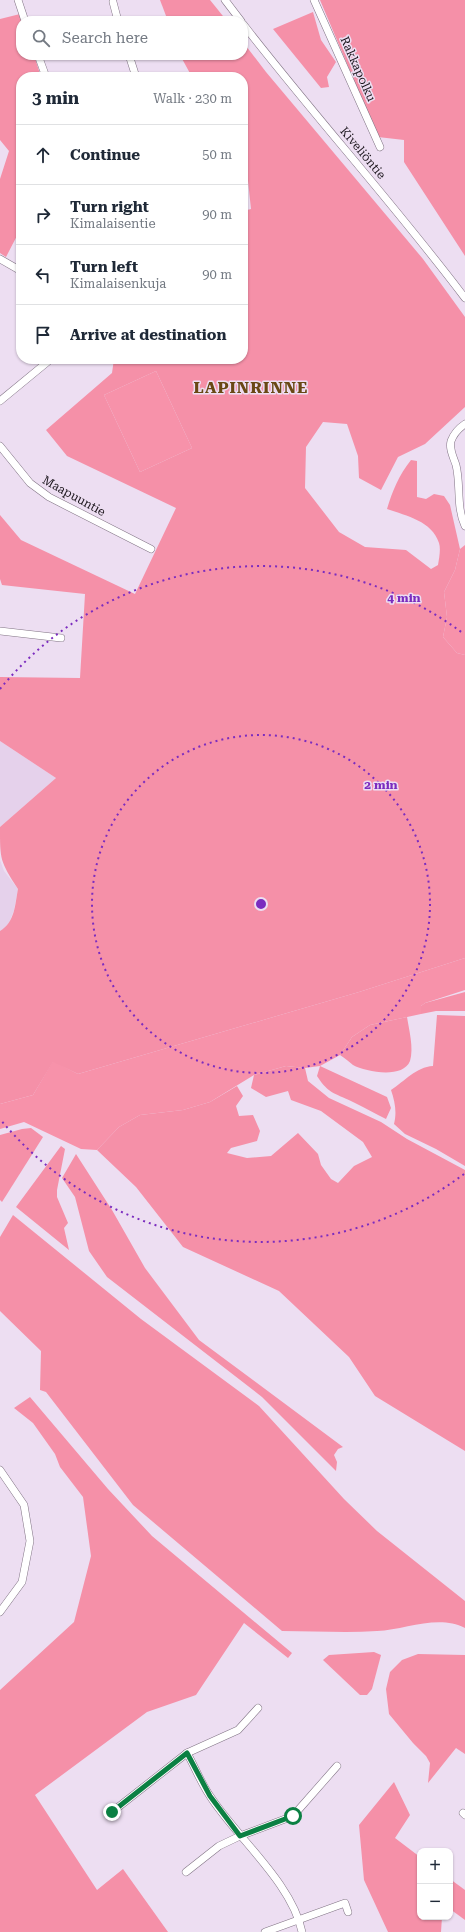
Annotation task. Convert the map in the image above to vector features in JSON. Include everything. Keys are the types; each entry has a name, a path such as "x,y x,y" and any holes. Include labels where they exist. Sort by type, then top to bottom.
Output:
{"street":[{"path":"18,0 23,16"},
{"path":"225,0 237,16"},
{"name":"Rakkapolku","path":"314,0 380,147"},
{"path":"112,2 116,16"},
{"name":"Kiveliöntie","path":"248,30 386,197 465,298"},
{"path":"40,60 44,72"},
{"path":"131,60 134,72"},
{"path":"0,259 16,267"},
{"path":"0,401 45,364"},
{"path":"465,424 458,429 452,440 450,449 456,466 461,517 465,526"},
{"name":"Maapuuntie","path":"0,446 30,483 49,497 151,549"},
{"path":"0,631 61,638"},
{"path":"0,1470 24,1505 30,1541 22,1582 1,1608"},
{"path":"112,1812 187,1753 238,1730 258,1708"},
{"path":"187,1753 210,1796 278,1883 299,1919 302,1932"},
{"path":"186,1872 219,1846 240,1836 293,1816 338,1766"},
{"path":"265,1932 345,1903 348,1912"}],"shaded area":[{"path":"160,0 210,0 223,16 166,16"},
{"path":"320,0 465,0 465,256 404,162 404,140 378,137"},
{"path":"313,12 321,40 336,62 327,77 329,87 321,88 273,29"},
{"path":"20,14 21,16 16,16 16,60 36,60 39,72 16,72 16,238 6,257 0,253 0,179 9,151 0,140 0,19"},
{"path":"248,49 423,259 465,317 465,407 425,444 398,457 381,490 359,478 358,456 347,424 323,422 306,447 305,488 339,532 365,547 406,550 431,569 438,565 440,545 431,529 418,520 387,509 396,484 411,460 417,461 417,497 426,499 434,494 444,496 450,505 460,549 455,570 444,592 447,617 443,637 457,653 465,655 465,958 359,992 78,1074 53,1062 33,1095 0,1104 0,931 9,923 14,913 18,889 2,860 0,847 0,827 56,778 0,741 0,677 80,678 85,594 2,585 0,579 0,515 21,540 135,594 176,508 67,456 46,430 112,373 113,364 248,364 248,210 251,209 248,181 248,72 189,72 183,60 248,60","holes":["156,371 192,448 140,472 104,395"]},
{"path":"156,371 192,448 140,472 104,395"},
{"path":"465,545 465,655 457,653 443,637 447,617 444,592 455,570 460,549"},
{"path":"0,741 56,778 0,827"},
{"path":"0,860 4,871 18,889 14,910 8,926 0,931"},
{"path":"465,958 465,990 425,1003 421,1006 421,1014 370,1025 352,1037 340,1055 320,1066 305,1068 286,1066 254,1075 210,1102 183,1110 140,1115 119,1127 97,1150 81,1149 24,1122 0,1129 0,1104 33,1095 53,1061 78,1074 359,992"},
{"path":"465,992 465,1011 436,1011 421,1014 421,1006 425,1003"},
{"path":"437,1015 465,1016 465,1166 436,1149 405,1134 394,1124 395,1107 391,1090 421,1069 433,1066"},
{"path":"407,1017 412,1050 410,1061 406,1067 392,1072 375,1072 359,1068 340,1055 352,1037 370,1025"},
{"path":"286,1066 305,1068 308,1081 329,1098 381,1122 407,1139 465,1170 465,1451 375,1396 349,1357 279,1291 183,1247 136,1187 97,1150 119,1127 140,1115 183,1110 210,1102 237,1086 243,1096 236,1106 239,1116 253,1115 260,1131 257,1141 231,1148 227,1153 247,1158 271,1156 298,1133 318,1154 321,1165 331,1179 338,1183 354,1166 372,1157 363,1142 321,1111 291,1100 288,1091 266,1097 251,1088 254,1075"},
{"path":"320,1066 387,1097 391,1108 386,1119 333,1093 325,1087 317,1076"},
{"path":"31,1128 43,1137 2,1202 0,1200 0,1135"},
{"path":"61,1146 65,1149 57,1197 68,1223 64,1228 69,1250 16,1207"},
{"path":"76,1154 112,1210 145,1268 199,1340 343,1447 338,1449 334,1455 337,1462 336,1471 262,1397 107,1277 89,1251 75,1197 62,1178"},
{"path":"13,1215 141,1319 259,1406 344,1499 377,1531 465,1601 465,1628 444,1622 377,1631 282,1631 133,1505 46,1392 40,1390 41,1351 0,1311 0,1237"},
{"path":"30,1397 108,1489 152,1536 292,1653 288,1658 244,1623 196,1695 147,1712 35,1795 97,1890 123,1869 168,1932 0,1932 0,1690 74,1622 91,1556 83,1497 60,1467 55,1454 33,1423 14,1408"},
{"path":"374,1652 381,1655 372,1689 367,1695 360,1695 323,1660 329,1655"},
{"path":"418,1654 465,1655 465,1754 456,1748 428,1783 430,1763 426,1756 389,1714 386,1689 390,1672 402,1660"},
{"path":"394,1782 410,1815 395,1838 417,1855 417,1920 442,1920 441,1932 388,1932 364,1880 359,1825"},
{"path":"453,1881 465,1890 465,1920 453,1911"}],"district":[{"name":"LAPINRINNE","path":"251,387"}],"route":[{"path":"112,1812 187,1753 210,1796 240,1836 293,1816"}]}
